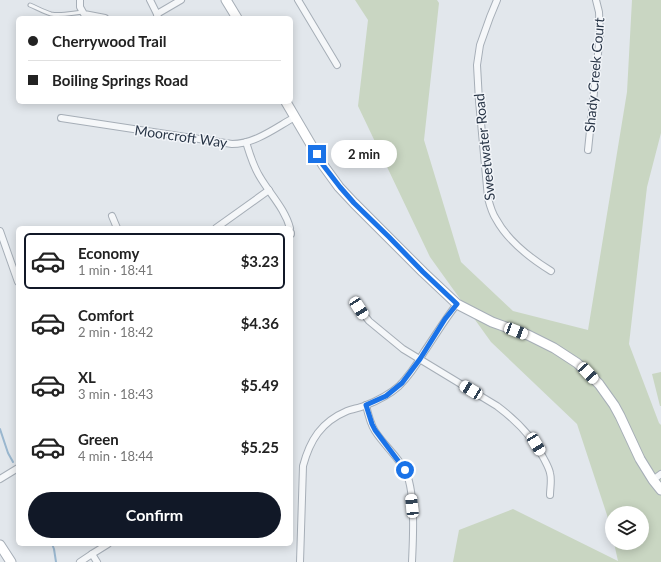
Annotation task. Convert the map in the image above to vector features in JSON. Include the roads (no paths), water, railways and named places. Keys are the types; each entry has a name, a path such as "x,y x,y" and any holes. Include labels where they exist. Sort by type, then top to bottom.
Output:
{"street":[{"path":"80,0 80,7 84,14 94,16"},
{"path":"150,0 158,16 181,0"},
{"path":"226,0 236,16"},
{"path":"298,0 337,66"},
{"name":"Sweetwater Road","path":"497,0 481,42 477,65 488,198 496,219 509,238 542,266 551,271"},
{"name":"Shady Creek Court","path":"588,150 600,34 600,12 596,0"},
{"path":"287,104 323,165 340,187 354,203 457,304 492,322 534,338 554,348 577,363 599,384 614,405 640,459 661,490"},
{"name":"Moorcroft Way","path":"61,118 240,144 262,135 295,116"},
{"path":"246,142 251,161 259,176 288,219 290,226"},
{"path":"219,226 269,190"},
{"path":"112,216 116,226"},
{"path":"0,231 16,276"},
{"path":"300,562 303,466 309,446 318,431 336,417 347,411 366,405 386,396 397,388 408,377 445,319 457,304"},
{"path":"359,308 369,321 403,349 497,406 521,426 536,444 548,466 551,482 550,495"},
{"path":"366,405 375,430 400,462 410,483 413,529 412,562"},
{"path":"0,479 16,469"},
{"path":"653,480 661,474"},
{"path":"0,545 11,562"},
{"path":"80,562 105,546"},
{"path":"92,554 97,562"}],"lane":[{"path":"30,5 49,13 71,14 83,12"}],"waterway":[{"path":"0,429 8,453 13,462"},
{"path":"53,546 56,562"}]}
